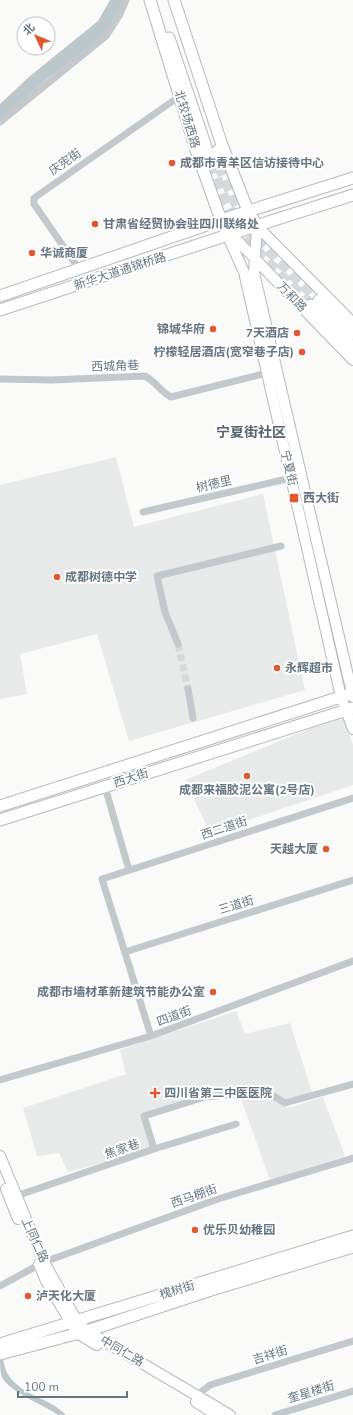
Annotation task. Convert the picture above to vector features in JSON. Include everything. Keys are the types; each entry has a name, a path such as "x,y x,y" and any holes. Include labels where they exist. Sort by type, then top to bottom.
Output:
{"main road":[{"name":"北较场西路","path":"150,0 180,96 257,226"},
{"path":"156,0 210,147"},
{"path":"166,0 210,147"},
{"name":"北较场西路","path":"174,0 210,147 221,220 233,233"},
{"name":"新华大道通锦桥路","path":"0,296 221,220 353,178"},
{"name":"新华大道通锦桥路","path":"0,310 353,195"},
{"name":"宁夏街","path":"257,226 254,273 350,695"},
{"name":"万和路","path":"257,226 353,323"},
{"name":"宁夏街","path":"233,233 244,272 291,478 350,695"},
{"name":"万和路","path":"233,233 255,259 353,360"},
{"name":"万和路","path":"353,334 315,303 353,348"},
{"path":"350,695 349,709 353,729"},
{"name":"西大街","path":"0,806 350,695"},
{"name":"西大街","path":"0,820 349,709"},
{"name":"上同仁路","path":"0,1156 42,1263 74,1322"},
{"path":"0,1174 11,1203 42,1263"},
{"name":"槐树街","path":"0,1344 353,1236"},
{"name":"槐树街","path":"0,1354 82,1332 208,1291 353,1247"},
{"name":"中同仁路","path":"74,1322 82,1332 197,1395 230,1415"},
{"path":"82,1332 216,1415"}],"street":[{"path":"0,122 106,36 120,14 126,0"},
{"name":"庆宪街","path":"79,269 34,204 34,198 180,96"},
{"name":"西城角巷","path":"0,379 52,380 145,376 171,397 267,373"},
{"name":"树德里","path":"143,512 291,478"},
{"path":"178,644 165,612 157,576 281,546"},
{"path":"188,689 193,718"},
{"path":"105,787 129,870"},
{"name":"西二道街","path":"125,952 102,879 353,798"},
{"name":"三道街","path":"125,952 353,880"},
{"path":"125,952 152,1036"},
{"name":"四道街","path":"0,1080 152,1036 353,961"},
{"name":"焦家巷","path":"16,1196 154,1149 144,1116 204,1097 265,1091 285,1103 353,1084"},
{"path":"154,1149 236,1124"},
{"name":"西马棚街","path":"0,1286 42,1263 218,1199 353,1158"},
{"name":"吉祥街","path":"197,1395 210,1384 353,1341"},
{"name":"奎星楼街","path":"275,1415 353,1391"}],"shaded area":[{"path":"110,0 124,0 103,37 47,79 0,120 0,104 30,76 98,21"},
{"path":"116,457 134,527 263,494 305,690 129,741 97,634 20,654 27,694 0,699 0,485"},
{"path":"343,715 353,745 353,785 210,833 185,780"},
{"name":"四川省第二中医医院","path":"236,1011 245,1034 290,1023 313,1095 285,1103 265,1091 205,1097 144,1116 154,1149 68,1172 59,1153 37,1156 23,1108 126,1074 120,1050"},
{"path":"264,1095 288,1108 323,1097 345,1156 270,1180 241,1099"},
{"path":"2,1355 6,1372 15,1383 29,1393 60,1409 66,1415 58,1415 19,1393 6,1383 2,1377 0,1367 0,1356"}],"tunnel":[{"path":"206,147 223,196 244,235 252,246 311,305"},
{"path":"219,165 238,208 254,232 280,262 319,300"},
{"path":"178,644 188,689"}],"place":[{"name":"成都市青羊区信访接待中心","path":"172,163"},
{"name":"甘肃省经贸协会驻四川联络处","path":"95,224"},
{"name":"华诚商厦","path":"32,253"},
{"name":"锦城华府","path":"213,329"},
{"name":"7天酒店","path":"297,333"},
{"name":"柠檬轻居酒店(宽窄巷子店)","path":"302,352"},
{"name":"西大街","path":"294,498"},
{"name":"成都树德中学","path":"57,577"},
{"name":"永辉超市","path":"277,668"},
{"name":"成都来福胶泥公寓(2号店)","path":"247,776"},
{"name":"天越大厦","path":"326,849"},
{"name":"成都市墙材革新建筑节能办公室","path":"213,992"},
{"name":"四川省第二中医医院","path":"155,1093"},
{"name":"优乐贝幼稚园","path":"195,1230"},
{"name":"泸天化大厦","path":"28,1296"}],"district":[{"name":"宁夏街社区","path":"251,432"}]}
